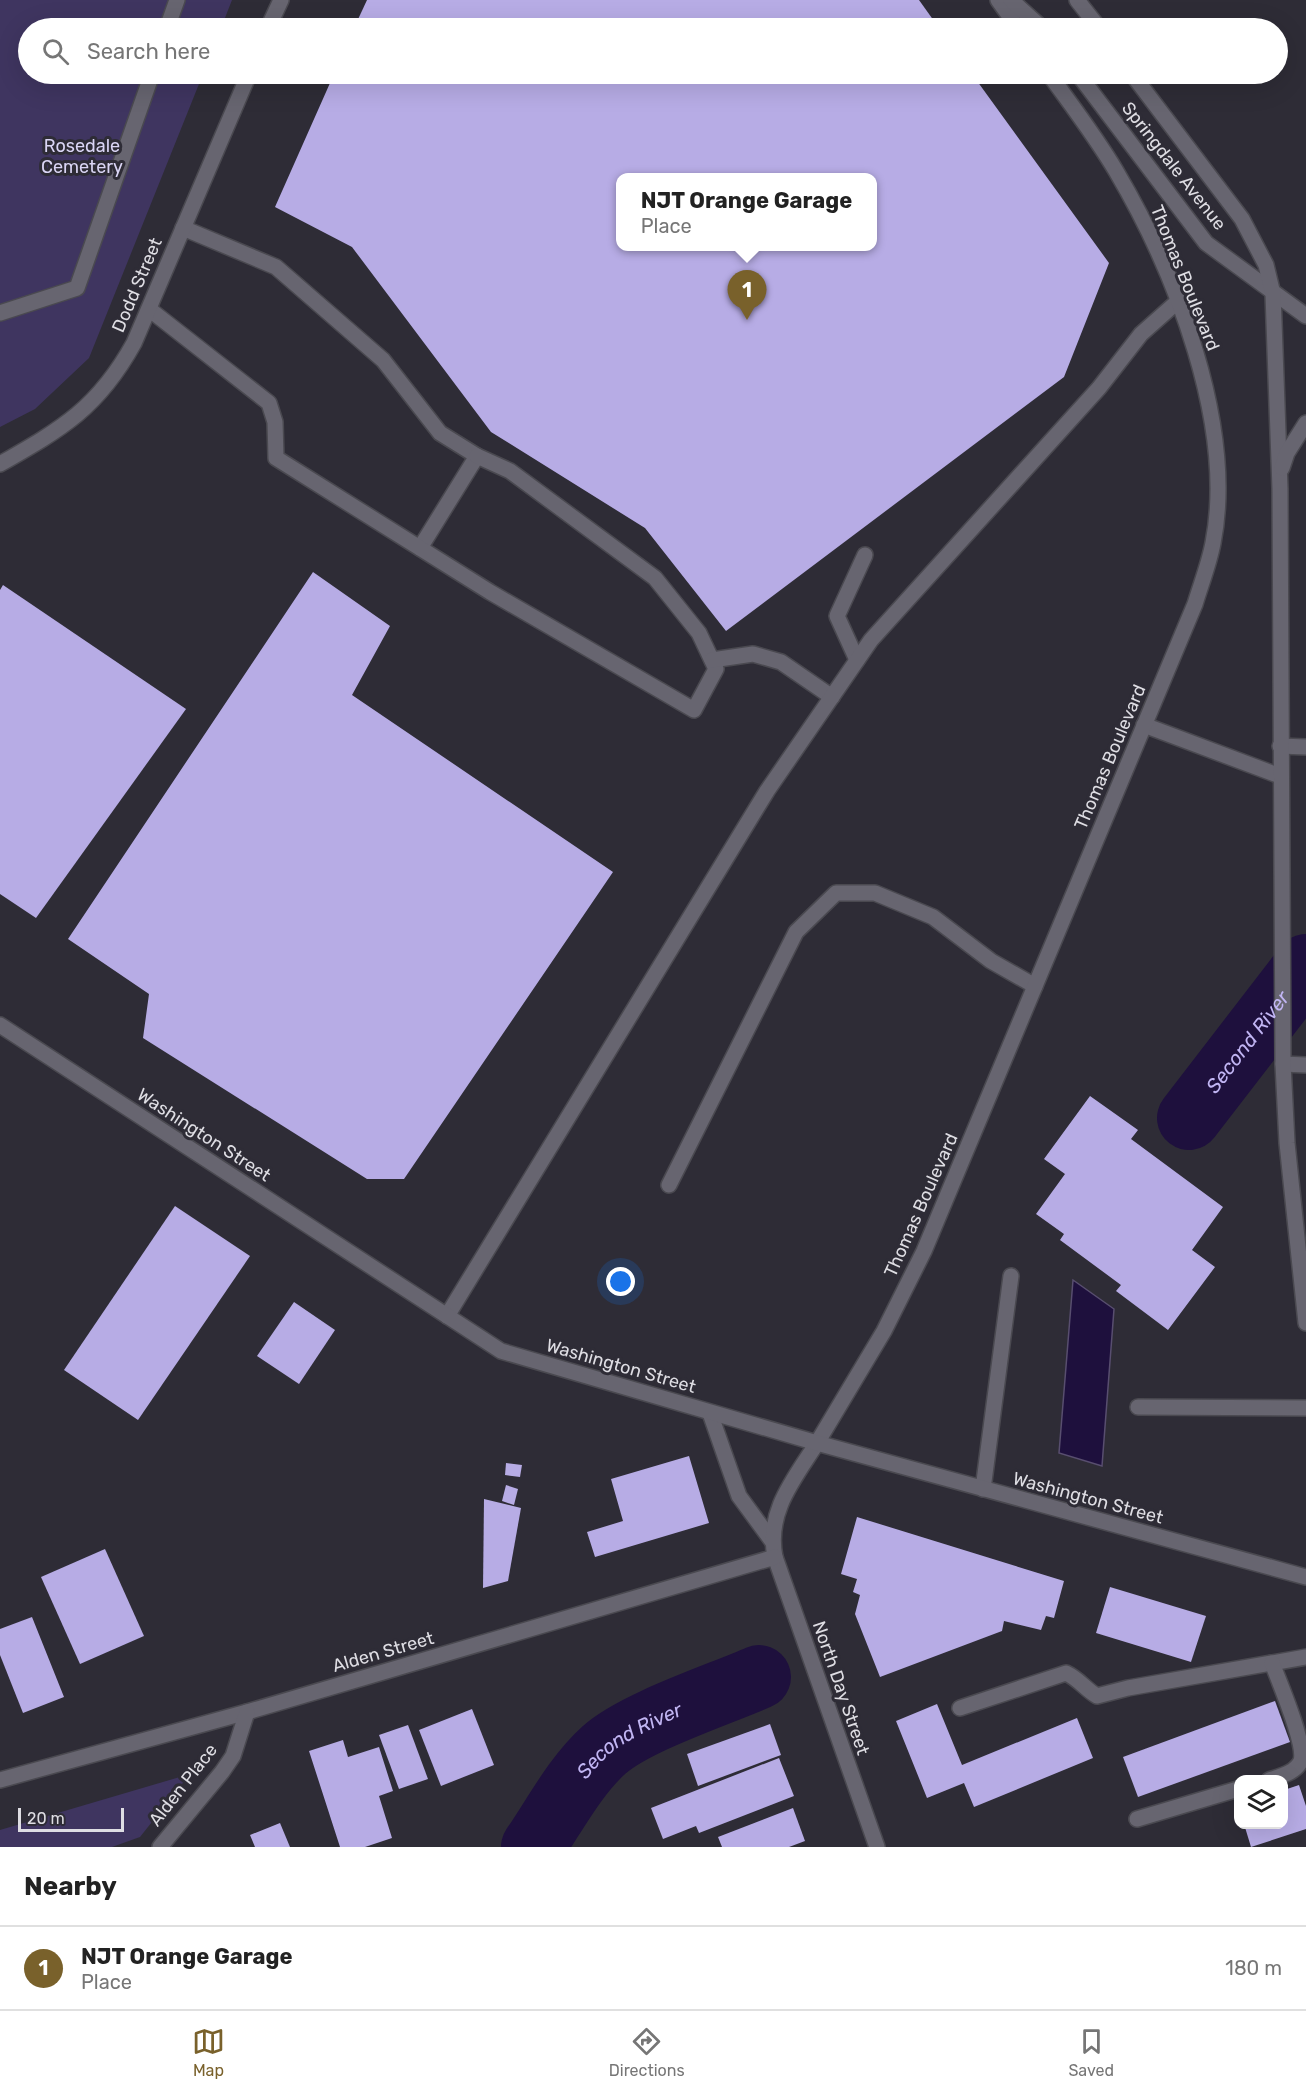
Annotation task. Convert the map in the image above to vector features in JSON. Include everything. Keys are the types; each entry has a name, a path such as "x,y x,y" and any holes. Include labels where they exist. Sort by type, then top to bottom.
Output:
{"street":[{"path":"171,18 177,0"},
{"path":"272,18 280,0"},
{"path":"998,0 1011,18"},
{"path":"1011,0 1031,18"},
{"path":"1077,0 1091,18"},
{"path":"0,313 77,288 148,84"},
{"name":"Dodd Street","path":"0,464 67,424 95,401 118,373 149,309 245,84"},
{"name":"Thomas Boulevard","path":"817,1443 884,1331 924,1251 1202,583 1213,542 1217,471 1213,426 1197,360 1177,302 1134,203 1115,169 1056,84"},
{"name":"Springdale Avenue","path":"1086,84 1206,243 1306,316"},
{"path":"1140,84 1242,219 1266,265 1273,294 1280,489 1282,1064 1287,1143 1306,1321"},
{"path":"149,309 269,403 275,422 276,458 420,548 694,710 717,669 699,633 655,578 510,471 477,456 440,433 382,360 276,267 183,228"},
{"path":"447,1316 767,791 871,640 1099,388 1141,334 1177,302"},
{"path":"1280,489 1287,453 1306,423"},
{"path":"420,548 477,456"},
{"path":"857,660 837,616 865,555"},
{"path":"712,660 753,654 781,662 832,697"},
{"path":"1144,725 1280,776"},
{"path":"1280,746 1306,747"},
{"path":"669,1185 796,932 836,893 875,893 933,917 991,961 1035,986"},
{"name":"Washington Street","path":"0,1025 501,1351 710,1413 1306,1577"},
{"path":"1282,1064 1306,1065"},
{"path":"983,1489 1011,1276"},
{"path":"1138,1407 1306,1408"},
{"name":"North Day Street","path":"710,1413 739,1496 772,1541"},
{"name":"North Day Street","path":"817,1443 778,1507 772,1541 775,1557 876,1847"},
{"name":"Alden Street","path":"0,1780 247,1712 775,1557"},
{"path":"960,1708 1066,1672 1079,1678 1087,1690 1097,1696 1128,1688 1306,1658"},
{"path":"1272,1663 1299,1731 1303,1751 1302,1761 1285,1775"},
{"name":"Alden Place","path":"160,1847 222,1772 232,1756 247,1712"},
{"path":"1137,1819 1234,1790"}],"green space":[{"name":"Rosedale Cemetery","path":"0,0 232,0 225,18 18,18 18,84 199,84 89,358 35,409 0,427"},
{"path":"190,1774 140,1837 112,1847 0,1847 0,1830"}],"shaded area":[{"path":"1073,1280 1114,1309 1102,1466 1059,1453"}],"building":[{"path":"367,0 919,0 932,18 359,18"},
{"path":"330,84 979,84 1109,263 1064,377 726,631 645,528 491,432 352,247 275,207"},
{"path":"313,572 390,626 352,695 613,872 404,1179 367,1179 143,1038 149,994 68,939"},
{"path":"3,585 186,709 36,918 0,894 0,590"},
{"path":"1090,1096 1138,1130 1131,1139 1223,1207 1192,1250 1215,1267 1168,1330 1116,1291 1121,1285 1060,1240 1064,1234 1036,1214 1065,1174 1044,1159"},
{"path":"175,1206 250,1256 138,1420 64,1370"},
{"path":"294,1302 335,1330 299,1384 257,1356"},
{"path":"689,1456 709,1523 595,1557 587,1532 623,1521 611,1479"},
{"path":"506,1463 522,1465 520,1477 505,1475"},
{"path":"506,1485 518,1489 514,1505 502,1501"},
{"path":"484,1499 521,1508 508,1581 483,1588"},
{"path":"857,1517 1064,1581 1054,1618 1046,1616 1041,1630 1004,1621 1002,1631 880,1677 855,1614 860,1595 853,1592 857,1579 841,1574"},
{"path":"105,1549 144,1636 80,1664 41,1577"},
{"path":"1110,1587 1206,1616 1191,1662 1096,1633"},
{"path":"32,1617 64,1697 23,1713 0,1655 0,1629"},
{"path":"1275,1701 1290,1742 1138,1797 1123,1757"},
{"path":"937,1704 962,1765 1077,1718 1093,1758 974,1807 964,1783 927,1798 896,1721"},
{"path":"472,1709 494,1765 441,1786 419,1730"},
{"path":"770,1724 781,1755 698,1786 687,1754"},
{"path":"408,1725 428,1779 399,1789 379,1735"},
{"path":"343,1740 348,1757 379,1747 393,1791 379,1796 392,1838 365,1847 340,1847 309,1751"},
{"path":"779,1758 794,1796 699,1833 696,1826 663,1839 651,1808"},
{"path":"1299,1785 1306,1806 1306,1829 1251,1847 1246,1829 1288,1829 1288,1789"},
{"path":"793,1808 805,1841 789,1847 722,1847 718,1837"},
{"path":"280,1823 290,1847 255,1847 250,1835"}],"waterway":[{"name":"Second River","path":"1189,1118 1306,966"},
{"name":"Second River","path":"533,1847 575,1784 604,1750 656,1719 759,1677"}],"place":[{"name":"NJT Orange Garage","path":"747,320"}]}
